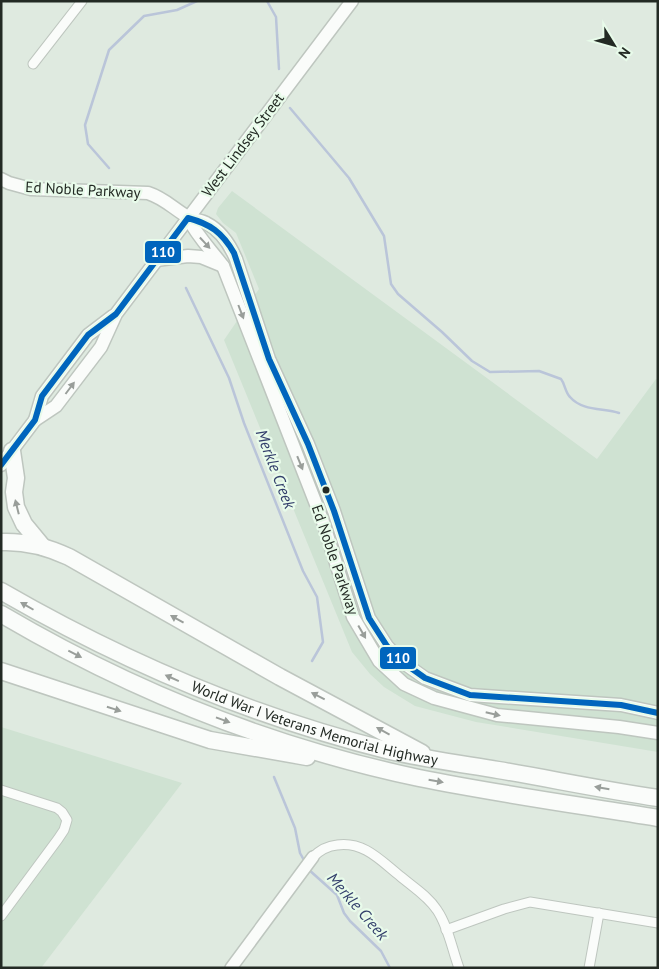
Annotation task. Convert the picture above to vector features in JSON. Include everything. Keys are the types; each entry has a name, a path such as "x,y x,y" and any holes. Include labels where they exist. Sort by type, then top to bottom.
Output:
{"highway":[{"path":"12,451 16,478 14,492 16,507 24,524 43,547"},
{"path":"1,542 23,543 43,547 69,557 280,677 361,718 435,760"},
{"name":"World War I Veterans Memorial Highway","path":"1,591 103,647 178,681 309,729 392,751 435,760 654,798"},
{"name":"World War I Veterans Memorial Highway","path":"1,614 86,660 175,701 260,733 328,754 419,778 658,818"},
{"path":"1,672 210,740 388,770"}],"main road":[{"name":"West Lindsey Street","path":"1,465 35,420 56,406 101,347 116,314 352,1"},
{"name":"Ed Noble Parkway","path":"1,179 31,189 148,193 165,200 188,218 206,223 230,246 269,359 308,444 334,511 368,618 387,646 401,661 425,678 470,694 621,705 658,713"},
{"name":"Ed Noble Parkway","path":"188,218 197,234 223,266 324,522 353,617 379,662 404,684 434,698 497,715 619,727 658,733"},
{"path":"156,260 188,256 201,257 223,266"},
{"name":"West Lindsey Street","path":"35,420 42,396 88,335 116,314"}],"street":[{"path":"33,64 82,1"},
{"path":"1,790 57,808 67,820 64,830 58,839 1,916"},
{"path":"232,968 313,857 325,848 342,844 356,846 369,851 427,899 441,917 459,968"},
{"path":"446,930 504,909 530,902 658,923"},
{"path":"589,968 599,913"}],"shaded area":[{"path":"232,191 597,459 656,379 658,380 658,752 476,722 415,706 384,687 370,674 352,652 224,340 259,289 236,233 223,223 216,214 218,208"},
{"path":"1,727 182,783 41,968 1,968"}],"waterway":[{"name":"Merkle Creek","path":"109,168 88,144 85,125 109,50 144,16 177,10 197,1"},
{"path":"267,1 276,17 279,69"},
{"path":"290,108 349,178 384,236 391,284 398,294 472,361 490,372 539,371 561,379 568,395 580,405 619,413"},
{"name":"Merkle Creek","path":"186,288 229,378 244,423 303,571 317,597 323,642 312,661"},
{"name":"Merkle Creek","path":"274,777 295,828 300,853 305,862"},
{"name":"Merkle Creek","path":"308,869 337,895 344,913 381,951 390,968"}],"transit line":[{"name":"110","path":"1,465 35,420 42,396 88,335 116,314 188,218 196,220 220,234 234,253 269,359 308,444 334,511 369,618 387,646 401,661 425,678 470,695 621,705 658,713"}]}
